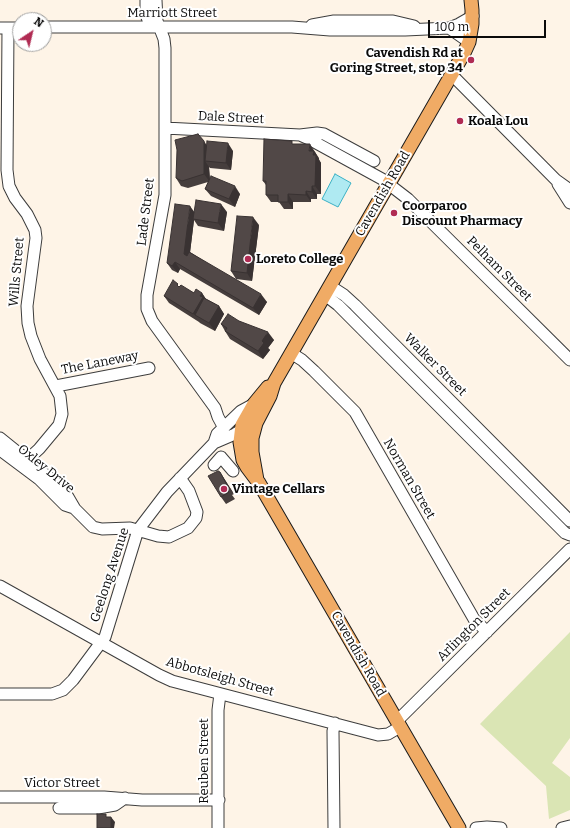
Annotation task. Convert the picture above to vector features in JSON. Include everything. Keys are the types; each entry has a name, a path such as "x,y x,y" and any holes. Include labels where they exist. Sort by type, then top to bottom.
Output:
{"main road":[{"name":"Cavendish Road","path":"257,480 251,445 256,423 270,396 274,383 464,53 469,42 472,16 471,0"},
{"name":"Cavendish Road","path":"274,383 264,390 248,414 231,429 240,448 243,460 257,480 459,828"}],"street":[{"name":"Lade Street","path":"146,0 146,15 165,44 165,195 147,295 147,309 152,321 215,408 218,417 231,429"},
{"name":"Lade Street","path":"155,27 156,0"},
{"name":"Marriott Street","path":"52,27 301,27 330,30 401,30 449,28 472,16"},
{"name":"Wills Street","path":"4,28 7,170 9,186 14,198 27,214 35,230 35,250 27,306 28,323 31,336 40,359 56,386 60,396 62,414 59,425 39,449 28,459"},
{"path":"449,28 469,42"},
{"path":"452,75 556,180 570,190"},
{"name":"Dale Street","path":"165,128 296,135 317,133 324,134 374,161"},
{"name":"Dale Street","path":"296,135 309,139 382,179 388,184"},
{"path":"556,180 570,203"},
{"name":"Pelham Street","path":"388,184 408,199 570,360"},
{"name":"Walker Street","path":"327,290 340,292 355,305 570,521"},
{"name":"Walker Street","path":"327,290 335,302 509,477 566,533 570,535"},
{"name":"Norman Street","path":"291,353 302,360 314,371 354,412 474,619 486,632"},
{"name":"The Laneway","path":"56,386 149,368"},
{"name":"Geelong Avenue","path":"0,694 52,694 63,690 73,680 105,637 138,530 167,492 214,442 231,429 256,423"},
{"name":"Oxley Drive","path":"0,438 28,459 58,485 68,497 75,509 93,527 102,529 130,528 158,536 169,537 188,528 196,518 197,512 189,491 180,478"},
{"name":"Oxley Drive","path":"0,450 38,479 65,504 75,509"},
{"path":"214,465 221,458 233,471"},
{"path":"509,477 518,468"},
{"name":"Arlington Street","path":"398,724 486,632 570,549"},
{"name":"Abbotsleigh Street","path":"0,586 100,643 172,681 378,735 388,734 398,724"},
{"name":"Reuben Street","path":"218,828 218,710 220,694"},
{"path":"334,828 333,731 335,723"},
{"name":"Victor Street","path":"0,797 104,797 142,800 219,800"},
{"name":"Victor Street","path":"59,808 98,808 115,805 125,798"},
{"path":"562,828 570,826"},
{"path":"476,828 501,828"}],"green space":[{"path":"570,632 570,738 552,763 570,777 570,810 549,819 546,786 480,724"}],"water":[{"path":"335,174 351,183 338,207 322,199"}],"building":[{"path":"198,134 204,141 204,174 182,181 176,178 177,150 175,140"},
{"path":"264,139 292,141 292,144 310,144 309,151 314,151 313,155 316,155 315,186 312,186 312,192 306,191 306,195 288,194 288,202 278,202 278,195 266,195 266,181 263,181"},
{"path":"207,141 228,143 226,163 205,161"},
{"path":"211,176 235,186 229,199 205,189"},
{"path":"196,200 221,204 218,223 193,219"},
{"path":"175,204 190,206 184,254 187,256 189,252 261,294 253,308 175,262 172,266 167,263"},
{"path":"237,216 253,217 247,273 231,271"},
{"path":"173,280 179,287 181,285 194,293 196,289 202,293 200,296 203,297 193,314 164,296"},
{"path":"204,298 219,306 209,323 195,315"},
{"path":"228,314 239,321 268,332 262,341 264,343 258,351 225,331 227,328 221,324"},
{"path":"218,471 228,487 229,492 221,497 208,476"},
{"path":"97,814 106,814 106,817 111,817 111,828 97,828"}],"place":[{"name":"Cavendish Rd at Goring Street, stop 34","path":"471,60"},
{"name":"Koala Lou","path":"460,121"},
{"name":"Coorparoo Discount Pharmacy","path":"394,213"},
{"name":"Loreto College","path":"248,259"},
{"name":"Vintage Cellars","path":"224,489"}]}
